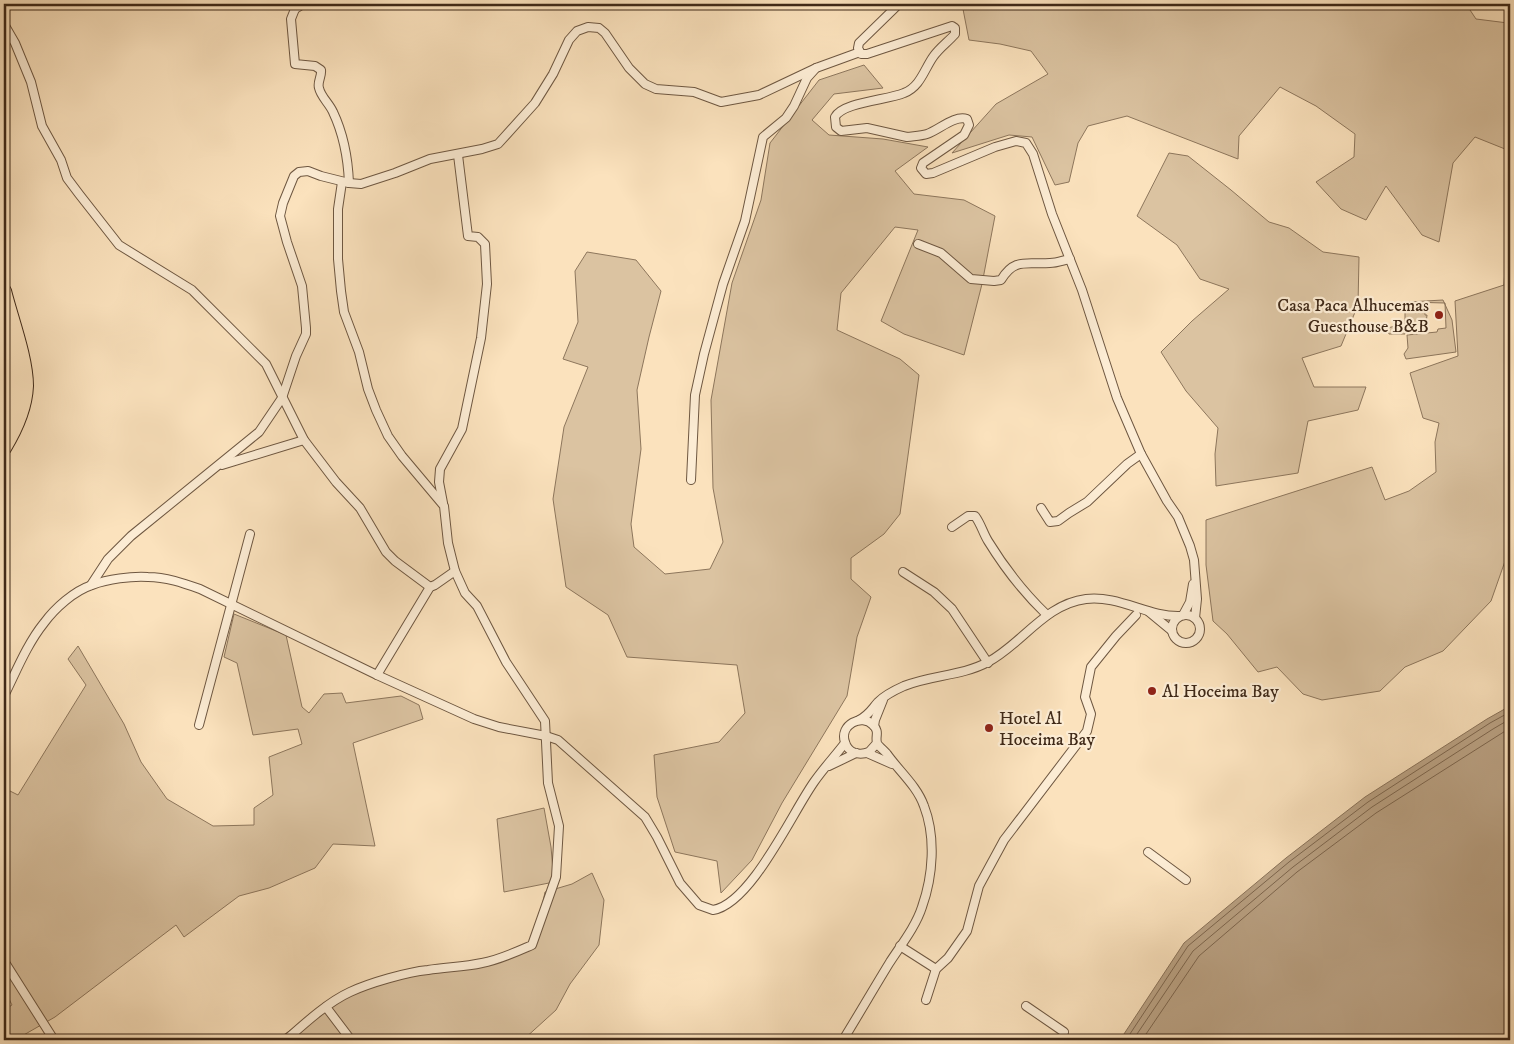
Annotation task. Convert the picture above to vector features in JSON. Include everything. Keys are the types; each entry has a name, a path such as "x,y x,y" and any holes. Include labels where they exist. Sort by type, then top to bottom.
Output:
{"highway":[{"path":"4,291 22,360 26,386 20,415 13,433 4,448"},
{"path":"4,332 14,370 10,386 12,411 4,428"}],"street":[{"path":"303,4 295,9 291,19 295,64 316,66 321,70 318,88 337,122 347,161 346,182 338,209 338,258 344,312 359,352 368,389 388,436 402,456 444,506"},
{"path":"860,52 858,48 859,43 899,4"},
{"path":"4,24 24,63 36,98 42,126 61,160 67,178 118,245 192,290 266,364 304,440 336,482 360,508 386,552 430,587"},
{"path":"91,585 108,559 131,536 259,432 282,398 306,328 302,286 280,216 282,203 294,176 301,171 308,171 346,182 367,183 430,160 458,155 498,144 535,103 553,74 570,40 577,31 588,27 599,28 605,33 629,68 645,84 656,89 694,92 721,102 759,95 816,68 860,52 867,54 952,26 956,30 955,34 932,58 913,88 896,97 842,110 835,117 836,127 841,131 867,128 913,136 929,133 959,118 967,119 969,125 964,135 924,162 921,168 926,174 941,170 994,147 1016,140 1026,143 1033,154 1052,214 1082,290 1117,398 1141,454 1186,533 1194,560 1197,599 1195,618"},
{"path":"691,480 695,395 723,284 745,221 763,137 786,118 794,106 807,78 816,68"},
{"path":"286,1040 304,1024 348,992 421,970 481,964 508,956 533,944 556,876 559,826 548,783 545,722 506,662 477,606 465,593 455,571 448,544 444,506 439,482 440,469 462,429 480,338 487,284 485,244 478,237 468,236 458,155"},
{"path":"918,244 941,253 971,279 994,282 1001,280 1010,267 1020,264 1052,264 1070,258"},
{"path":"216,467 304,440"},
{"path":"1041,508 1050,522 1058,522 1068,513 1087,502 1127,464 1141,454"},
{"path":"952,527 968,516 975,516 992,547 1036,604 1047,615"},
{"path":"199,725 250,534"},
{"path":"377,675 430,587 436,585 455,571"},
{"path":"903,572 934,592 952,609 988,663"},
{"path":"1172,631 1174,621 1181,616 1190,602 1195,575"},
{"path":"4,696 29,646 45,622 69,599 91,585 116,579 148,576 177,581 200,589 377,675 474,719 499,727 558,740 645,817 680,884 699,905 713,910 725,905 734,898 763,864 813,783 845,743"},
{"path":"856,753 849,749 845,743 844,735 846,728 852,722 870,713 883,698 895,690 912,683 972,670 988,663 999,656 1047,615 1073,602 1101,598 1173,616 1188,615 1195,618 1199,623 1199,636 1194,641 1187,643 1180,641 1174,636 1172,631 1148,610"},
{"path":"926,1000 936,969 948,958 967,931 979,886 1004,840 1087,731 1091,714 1085,697 1091,667 1136,615"},
{"path":"874,726 883,698"},
{"path":"859,720 866,721 874,726 878,733 877,743 873,749 866,753"},
{"path":"844,1040 922,908 931,871 930,834 924,806 913,786 877,743"},
{"path":"825,768 856,753 866,753 894,765"},
{"path":"1148,852 1186,880"},
{"path":"900,946 936,969"},
{"path":"4,961 54,1040"},
{"path":"1026,1006 1064,1032"},
{"path":"326,1008 351,1040"}],"shaded area":[{"path":"962,4 1466,4 1476,19 1508,23 1510,26 1510,151 1475,137 1453,163 1439,242 1422,235 1386,186 1366,220 1341,209 1316,182 1354,157 1355,134 1316,106 1280,87 1239,136 1238,159 1127,116 1088,126 1078,143 1069,182 1055,185 1032,137 1009,135 952,153 996,104 1048,74 1031,51 969,40"},
{"path":"864,65 883,88 834,94 812,120 829,135 883,139 928,147 895,171 914,194 964,200 995,216 982,284 964,355 904,334 881,321 918,230 895,227 841,293 837,330 900,359 919,375 900,514 884,534 851,558 851,579 871,597 857,637 847,696 782,803 752,860 721,893 717,861 675,852 657,797 654,755 719,742 745,713 737,665 627,657 608,615 566,587 553,499 564,427 588,367 563,359 578,322 575,271 587,252 636,260 661,291 637,390 641,449 631,524 634,547 665,574 710,569 723,542 713,488 711,400 732,283 761,200 770,143 819,80"},
{"path":"1169,153 1188,156 1269,222 1289,228 1323,252 1359,257 1358,305 1341,346 1302,358 1314,387 1366,387 1358,410 1308,421 1298,473 1216,486 1215,454 1218,428 1186,391 1161,352 1192,321 1229,289 1200,279 1177,245 1137,216"},
{"path":"1510,249 1510,547 1491,601 1443,651 1405,667 1380,691 1322,700 1303,694 1277,667 1258,672 1227,634 1213,621 1206,565 1206,520 1372,467 1385,500 1409,491 1436,472 1435,442 1439,423 1423,418 1410,373 1458,356 1455,301 1504,285 1506,252"},
{"path":"1443,300 1444,303 1408,302"},
{"path":"1405,303 1408,306 1425,312 1425,315 1427,315 1426,324 1405,326 1405,334 1389,334 1387,328 1405,324"},
{"path":"1445,305 1452,320 1456,352 1406,359 1404,354 1408,348 1407,335 1437,332 1438,329 1446,328"},
{"path":"234,614 286,635 302,707 309,713 324,694 342,693 346,703 401,696 419,705 423,719 353,743 375,846 333,844 315,868 269,888 239,896 184,937 176,925 55,1017 15,1040 4,1040 4,1010 12,1005 4,989 4,788 18,795 86,685 68,659 78,646 124,724 141,762 167,799 213,826 254,825 254,808 273,795 269,757 302,744 298,729 253,735 237,663 224,657"},
{"path":"544,808 551,847 554,882 504,892 497,819"},
{"path":"592,873 604,900 599,945 570,984 556,1010 523,1040 276,1040 352,989 488,959 534,945 545,892 572,884"}],"water":[{"path":"1510,706 1510,1040 1120,1040 1184,943 1286,858 1365,797"}],"place":[{"name":"Casa Paca Alhucemas Guesthouse B&B","path":"1439,315"},
{"name":"Al Hoceima Bay","path":"1152,691"},
{"name":"Hotel Al Hoceima Bay","path":"989,728"}]}
